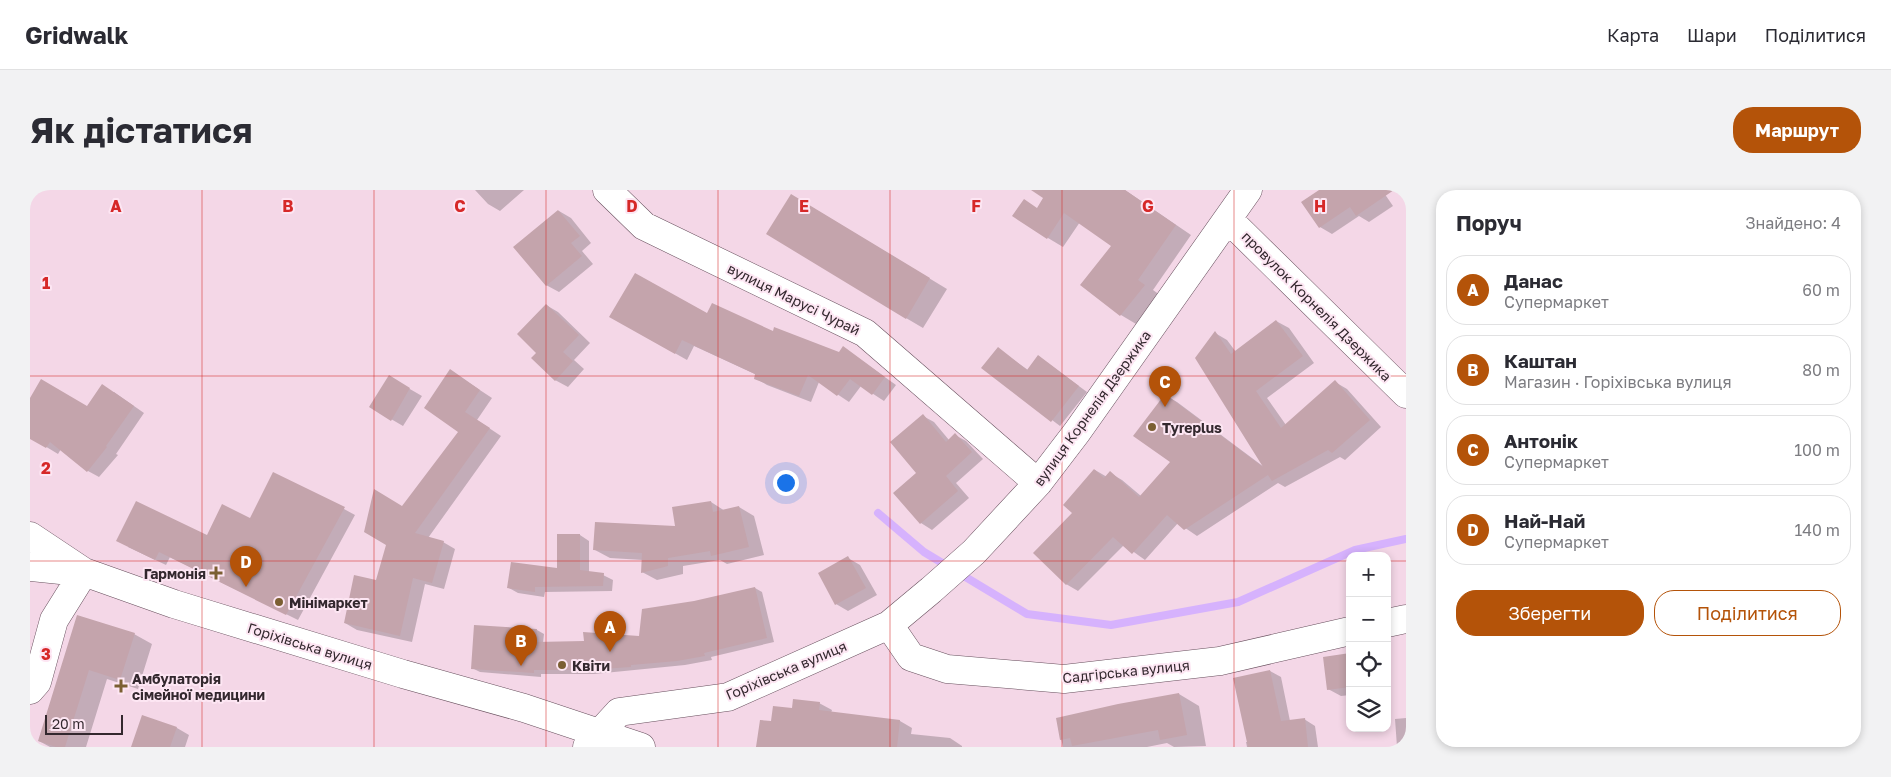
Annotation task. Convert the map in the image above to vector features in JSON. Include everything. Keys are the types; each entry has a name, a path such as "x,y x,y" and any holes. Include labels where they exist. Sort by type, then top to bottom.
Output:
{"street":[{"name":"вулиця Марусі Чурай","path":"607,190 644,226 865,333 1038,484"},
{"name":"вулиця Корнелія Дзержика","path":"889,625 974,552 1038,484 1077,432 1248,190"},
{"name":"провулок Корнелія Дзержика","path":"1228,219 1406,394"},
{"name":"Горіхівська вулиця","path":"30,536 84,572 174,604 403,674 524,708 593,740 641,747"},
{"path":"30,567 84,572 54,620 37,682 30,690"},
{"path":"1391,622 1406,619"},
{"name":"Горіхівська вулиця","path":"593,740 619,712 728,697 889,625"},
{"name":"Садгірська вулиця","path":"889,625 911,657 947,669 1064,679 1220,661 1346,632"}],"building":[{"path":"1031,190 1125,190 1176,225 1138,280 1145,285 1120,316 1080,285 1111,246 1064,213 1047,239 1012,216 1024,199 1037,208 1043,198"},
{"path":"1319,190 1394,190 1356,216 1350,207 1319,228 1301,202"},
{"path":"791,194 930,278 906,319 766,234"},
{"path":"558,210 580,236 571,243 582,256 546,286 513,247"},
{"path":"635,273 707,313 712,303 773,331 774,327 839,352 843,346 885,377 872,395 850,379 837,396 808,375 799,396 754,379 755,374 682,340 675,354 609,317"},
{"path":"546,304 579,335 563,352 573,361 555,381 531,358 536,353 517,334"},
{"path":"1276,320 1303,356 1256,391 1281,428 1335,380 1370,420 1332,453 1328,450 1272,481 1268,475 1184,530 1167,515 1132,554 1113,537 1066,585 1033,553 1072,513 1063,505 1094,469 1104,478 1110,471 1139,497 1170,462 1133,436 1165,394 1263,467 1195,358 1215,331 1231,354"},
{"path":"998,347 1027,370 1038,355 1079,386 1051,422 981,368"},
{"path":"450,369 480,390 465,412 490,428 415,533 444,541 432,583 413,578 400,636 344,623 354,575 376,580 386,545 364,532 374,489 402,506 458,432 424,408"},
{"path":"389,375 410,388 391,421 369,407"},
{"path":"41,379 87,406 102,384 134,406 107,447 87,472 50,442 46,448 30,439 30,398"},
{"path":"923,414 946,442 955,433 972,452 946,476 958,491 920,524 893,493 916,473 890,442"},
{"path":"273,472 345,507 286,615 159,552 155,560 116,541 136,501 207,535 222,504 250,518"},
{"path":"711,501 713,512 739,506 749,547 711,556 710,551 668,558 668,566 641,573 642,553 593,550 595,522 675,526 672,507"},
{"path":"557,534 580,534 580,570 604,573 603,586 535,587 535,592 507,588 511,562 557,568"},
{"path":"848,556 866,588 835,605 818,573"},
{"path":"755,587 767,638 704,653 705,656 677,661 631,665 631,667 586,670 534,670 534,673 471,669 474,625 537,629 536,642 584,641 583,632 639,636 642,609 694,601"},
{"path":"77,615 135,633 120,680 89,670 65,747 56,747 38,741"},
{"path":"1346,654 1346,688 1327,690 1323,657"},
{"path":"1270,670 1281,721 1305,718 1308,747 1248,747 1233,678"},
{"path":"1179,693 1187,735 1160,740 1158,730 1072,746 1070,738 1060,740 1056,718"},
{"path":"793,699 820,702 819,710 900,720 897,747 756,747 760,720 771,721 773,706 792,708"},
{"path":"142,715 177,727 170,747 131,747"}],"waterway":[{"path":"878,513 924,552 1027,614 1111,625 1238,602 1355,550 1406,539"}],"place":[{"name":"Антонік","path":"1165,407"},
{"name":"Tyreplus","path":"1152,427"},
{"name":"Гармонія","path":"216,573"},
{"name":"Най-Най","path":"246,587"},
{"name":"Мінімаркет","path":"279,602"},
{"name":"Данас","path":"610,652"},
{"name":"Квіти","path":"562,665"},
{"name":"Каштан","path":"521,666"},
{"name":"Амбулаторія сімейної медицини","path":"121,686"}]}
